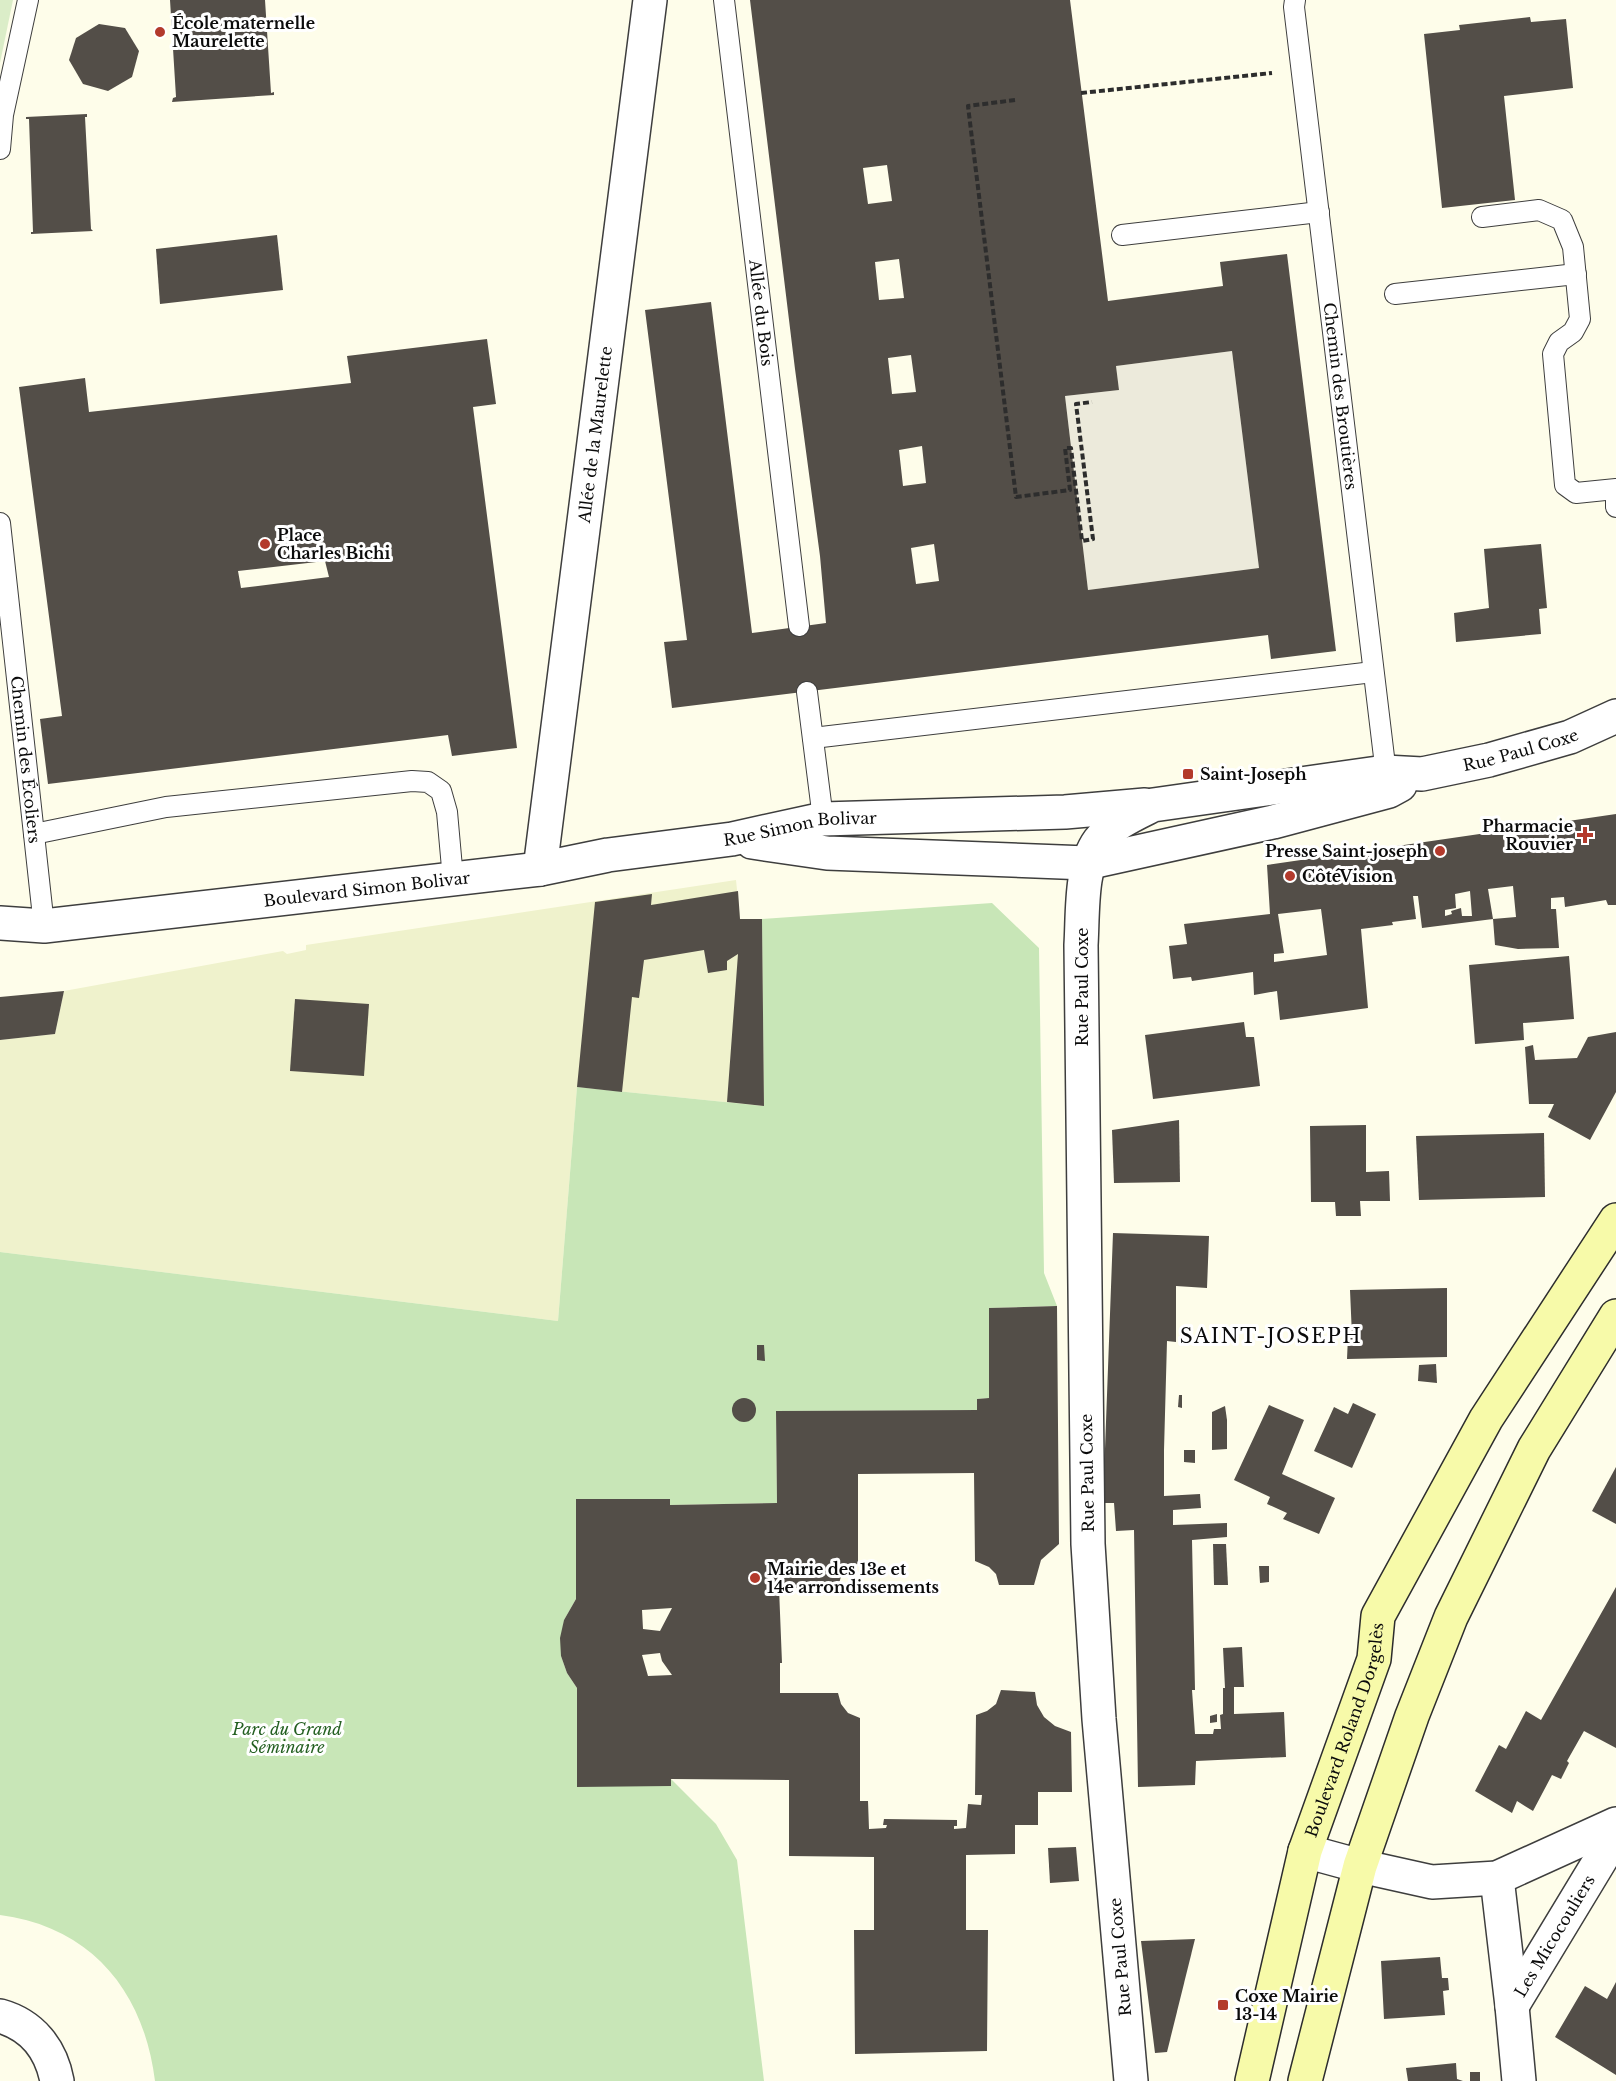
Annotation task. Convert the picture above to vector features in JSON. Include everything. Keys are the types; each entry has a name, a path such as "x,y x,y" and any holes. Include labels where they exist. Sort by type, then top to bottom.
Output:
{"main road":[{"name":"Boulevard Roland Dorgelès","path":"1251,2081 1305,1851 1374,1659 1378,1616 1486,1419 1616,1220"},
{"path":"1305,2081 1360,1866 1412,1716 1451,1617 1534,1449 1616,1316"}],"street":[{"name":"Allée de la Maurelette","path":"540,869 650,0"},
{"name":"Rue Paul Coxe","path":"1131,2081 1099,1719 1088,1544 1081,945 1088,863 1100,840 1124,820 1153,805 1387,781 1489,760 1570,737 1616,716"},
{"name":"Rue Paul Coxe","path":"1088,863 1273,822 1387,781"},
{"name":"Rue Simon Bolivar","path":"732,838 823,819 1065,812 1153,805"},
{"name":"Boulevard Simon Bolivar","path":"0,923 44,926 540,869 608,855 732,838"},
{"name":"Rue Simon Bolivar","path":"732,838 827,853 1088,863"},
{"path":"1305,1851 1432,1882 1497,1878 1616,1824"},
{"name":"Les Micocouliers","path":"1512,2006 1616,1834"},
{"name":"Les Micocouliers","path":"1497,1878 1519,2081"},
{"path":"0,2016 24,2026 39,2039 51,2059 57,2081"}],"lane":[{"path":"0,149 3,115 28,0"},
{"name":"Allée du Bois","path":"724,0 799,626"},
{"name":"Chemin des Broutières","path":"1295,0 1294,8 1318,212 1387,781"},
{"path":"1482,217 1539,210 1562,220 1573,247 1580,320 1573,332 1559,342 1553,354 1565,485 1576,493 1616,490 1616,507"},
{"path":"1122,236 1318,212"},
{"path":"1395,294 1576,274"},
{"name":"Chemin des Écoliers","path":"0,523 44,926"},
{"path":"813,738 1373,672"},
{"path":"807,692 823,819"},
{"path":"34,834 166,807 412,781 428,782 441,791 447,813 453,879"}],"path":[{"path":"1082,93 1302,70"},
{"path":"1015,100 968,106 1016,497 1070,490 1065,448 1071,448 1082,541 1093,539 1076,404 1092,402"}],"green space":[{"path":"0,0 13,0 0,63"},
{"path":"736,880 740,919 762,919 764,1106 577,1087 558,1321 0,1252 0,1040 55,1034 64,991 283,951 287,954 306,950 306,945"},
{"name":"Parc du Grand Séminaire","path":"992,903 1039,948 1044,1273 1057,1306 989,1308 989,1398 977,1399 977,1410 776,1411 777,1503 670,1505 670,1499 576,1500 576,1599 564,1620 561,1656 567,1673 577,1688 577,1786 671,1786 671,1779 716,1824 737,1860 764,2081 155,2081 149,2049 139,2019 125,1993 108,1969 87,1949 61,1933 33,1922 0,1915 0,1252 558,1321 577,1087 764,1106 762,919"}],"shaded area":[{"path":"1232,351 1259,568 1088,590 1065,396 1119,390 1116,366"}],"building":[{"path":"170,0 265,0 271,93 274,92 274,95 172,102 176,97"},
{"path":"750,0 1070,0 1108,301 1223,286 1220,262 1287,254 1336,651 1271,659 1268,635 672,708 664,642 687,640 645,310 711,302 752,633 826,623 820,556","holes":["887,165 892,201 868,204 863,168","899,259 904,298 879,300 875,262","1232,351 1259,568 1088,590 1065,396 1119,390 1116,366","911,355 916,392 892,394 888,358","922,446 926,483 903,486 899,450","934,544 939,581 916,584 911,548"]},
{"path":"1530,17 1531,22 1566,19 1573,88 1504,96 1515,200 1442,208 1424,34 1460,30 1459,25"},
{"path":"99,24 125,28 139,51 132,77 108,91 83,84 69,60 76,38"},
{"path":"87,114 85,117 91,229 93,231 31,234 33,232 29,119 26,117"},
{"path":"277,235 283,290 160,304 156,249"},
{"path":"487,339 496,404 473,407 517,748 452,756 448,735 48,784 40,719 62,716 19,387 85,378 89,412 351,383 347,356","holes":["325,561 329,577 241,588 238,571"]},
{"path":"1541,544 1547,608 1539,609 1541,634 1456,642 1454,613 1489,608 1484,549"},
{"path":"1616,814 1616,905 1608,905 1606,900 1565,907 1564,897 1551,898 1551,909 1556,909 1559,948 1518,949 1495,945 1493,919 1422,928 1418,896 1413,896 1416,919 1361,929 1368,1008 1280,1020 1277,991 1254,995 1253,972 1192,981 1191,977 1173,979 1169,946 1187,944 1184,924 1270,914 1267,865","holes":["1513,886 1516,917 1493,919 1488,889","1470,891 1472,916 1462,916 1461,908 1445,916 1445,910 1456,908 1455,894","1321,909 1327,955 1274,962 1274,954 1284,953 1278,914"]},
{"path":"738,891 740,919 762,919 764,1106 727,1102 738,954 727,961 727,970 708,973 704,950 644,960 639,998 632,997 622,1092 577,1087 595,902 652,894 651,905"},
{"path":"1569,956 1574,1019 1523,1023 1524,1040 1475,1044 1469,965"},
{"path":"64,991 55,1034 0,1040 0,997"},
{"path":"295,999 369,1004 364,1076 290,1071"},
{"path":"1244,1022 1246,1037 1254,1037 1260,1086 1153,1099 1145,1035"},
{"path":"1616,1032 1616,1092 1590,1140 1548,1117 1554,1104 1529,1104 1525,1047 1533,1045 1535,1060 1577,1058 1588,1037"},
{"path":"1179,1120 1180,1182 1114,1183 1112,1130"},
{"path":"1366,1125 1366,1172 1389,1171 1390,1201 1360,1201 1361,1216 1336,1216 1335,1202 1311,1202 1310,1126"},
{"path":"1544,1133 1545,1197 1419,1200 1416,1136"},
{"path":"1113,1233 1209,1236 1207,1288 1176,1286 1176,1342 1167,1341 1164,1496 1200,1494 1201,1508 1173,1510 1173,1525 1227,1523 1227,1537 1192,1540 1195,1690 1192,1690 1195,1734 1213,1734 1214,1729 1221,1729 1220,1715 1223,1714 1223,1688 1225,1688 1223,1648 1242,1647 1244,1687 1234,1687 1234,1714 1284,1712 1286,1757 1196,1761 1195,1785 1138,1787 1134,1530 1116,1531 1114,1503 1103,1503"},
{"path":"1447,1288 1447,1357 1347,1359 1348,1336 1352,1336 1350,1290"},
{"path":"1057,1306 1059,1544 1041,1560 1034,1585 999,1585 996,1574 989,1567 975,1561 974,1473 858,1474 858,1564 849,1566 842,1573 838,1587 779,1588 782,1663 780,1663 780,1693 838,1693 841,1704 848,1713 860,1718 860,1801 868,1801 869,1829 886,1828 887,1825 883,1825 884,1819 957,1820 957,1826 954,1826 954,1829 966,1828 968,1804 981,1805 982,1795 975,1795 976,1715 996,1704 1001,1690 1035,1692 1037,1705 1044,1717 1055,1726 1071,1732 1072,1792 1038,1792 1038,1825 1015,1825 1015,1854 966,1855 966,1930 988,1930 987,2051 855,2054 854,1930 874,1930 874,1857 789,1856 789,1780 671,1779 671,1786 577,1787 577,1688 567,1673 561,1656 560,1638 564,1620 576,1599 576,1499 670,1499 670,1505 777,1503 776,1411 977,1410 977,1399 989,1398 989,1308","holes":["672,1608 660,1631 643,1629 642,1610","660,1653 662,1661 672,1675 648,1676 642,1655"]},
{"path":"757,1345 764,1345 765,1361 757,1360"},
{"path":"1436,1364 1437,1383 1418,1381 1419,1365"},
{"path":"1179,1395 1182,1395 1182,1408 1178,1407"},
{"path":"744,1398 752,1402 756,1410 752,1418 744,1422 736,1418 732,1410 736,1402"},
{"path":"1353,1403 1376,1414 1352,1468 1314,1451 1334,1407 1348,1414"},
{"path":"1269,1405 1304,1420 1282,1474 1335,1498 1319,1534 1283,1519 1287,1513 1267,1504 1270,1497 1234,1480"},
{"path":"1225,1406 1227,1449 1212,1450 1212,1412"},
{"path":"1184,1450 1195,1450 1195,1463 1184,1462"},
{"path":"1616,1467 1616,1524 1592,1511"},
{"path":"1213,1544 1226,1544 1228,1585 1214,1585"},
{"path":"1259,1566 1269,1566 1269,1582 1260,1583"},
{"path":"1616,1587 1616,1748 1584,1731 1567,1761 1569,1763 1561,1779 1552,1775 1533,1811 1517,1801 1512,1813 1475,1791 1499,1745 1506,1749 1526,1711 1541,1720"},
{"path":"1217,1714 1217,1722 1210,1723 1210,1716"},
{"path":"1076,1847 1079,1881 1050,1883 1048,1848"},
{"path":"1195,1939 1167,2052 1155,2053 1141,1941"},
{"path":"1440,1957 1442,1978 1448,1978 1449,1990 1443,1991 1445,2015 1384,2019 1381,1961"},
{"path":"1616,1982 1616,2075 1555,2037 1585,1986 1607,1999"},
{"path":"1456,2063 1457,2079 1463,2081 1408,2081 1406,2068"},
{"path":"1470,2072 1480,2072 1480,2081 1470,2081"}],"place":[{"name":"École maternelle Maurelette","path":"160,32"},
{"name":"Place Charles Bichi","path":"265,544"},
{"name":"Saint-Joseph","path":"1188,774"},
{"name":"Pharmacie Rouvier","path":"1585,835"},
{"name":"Presse Saint-joseph","path":"1440,851"},
{"name":"CôtéVision","path":"1290,876"},
{"name":"Mairie des 13e et 14e arrondissements","path":"755,1578"},
{"name":"Coxe Mairie 13-14","path":"1223,2005"}],"district":[{"name":"SAINT-JOSEPH","path":"1271,1336"}]}
